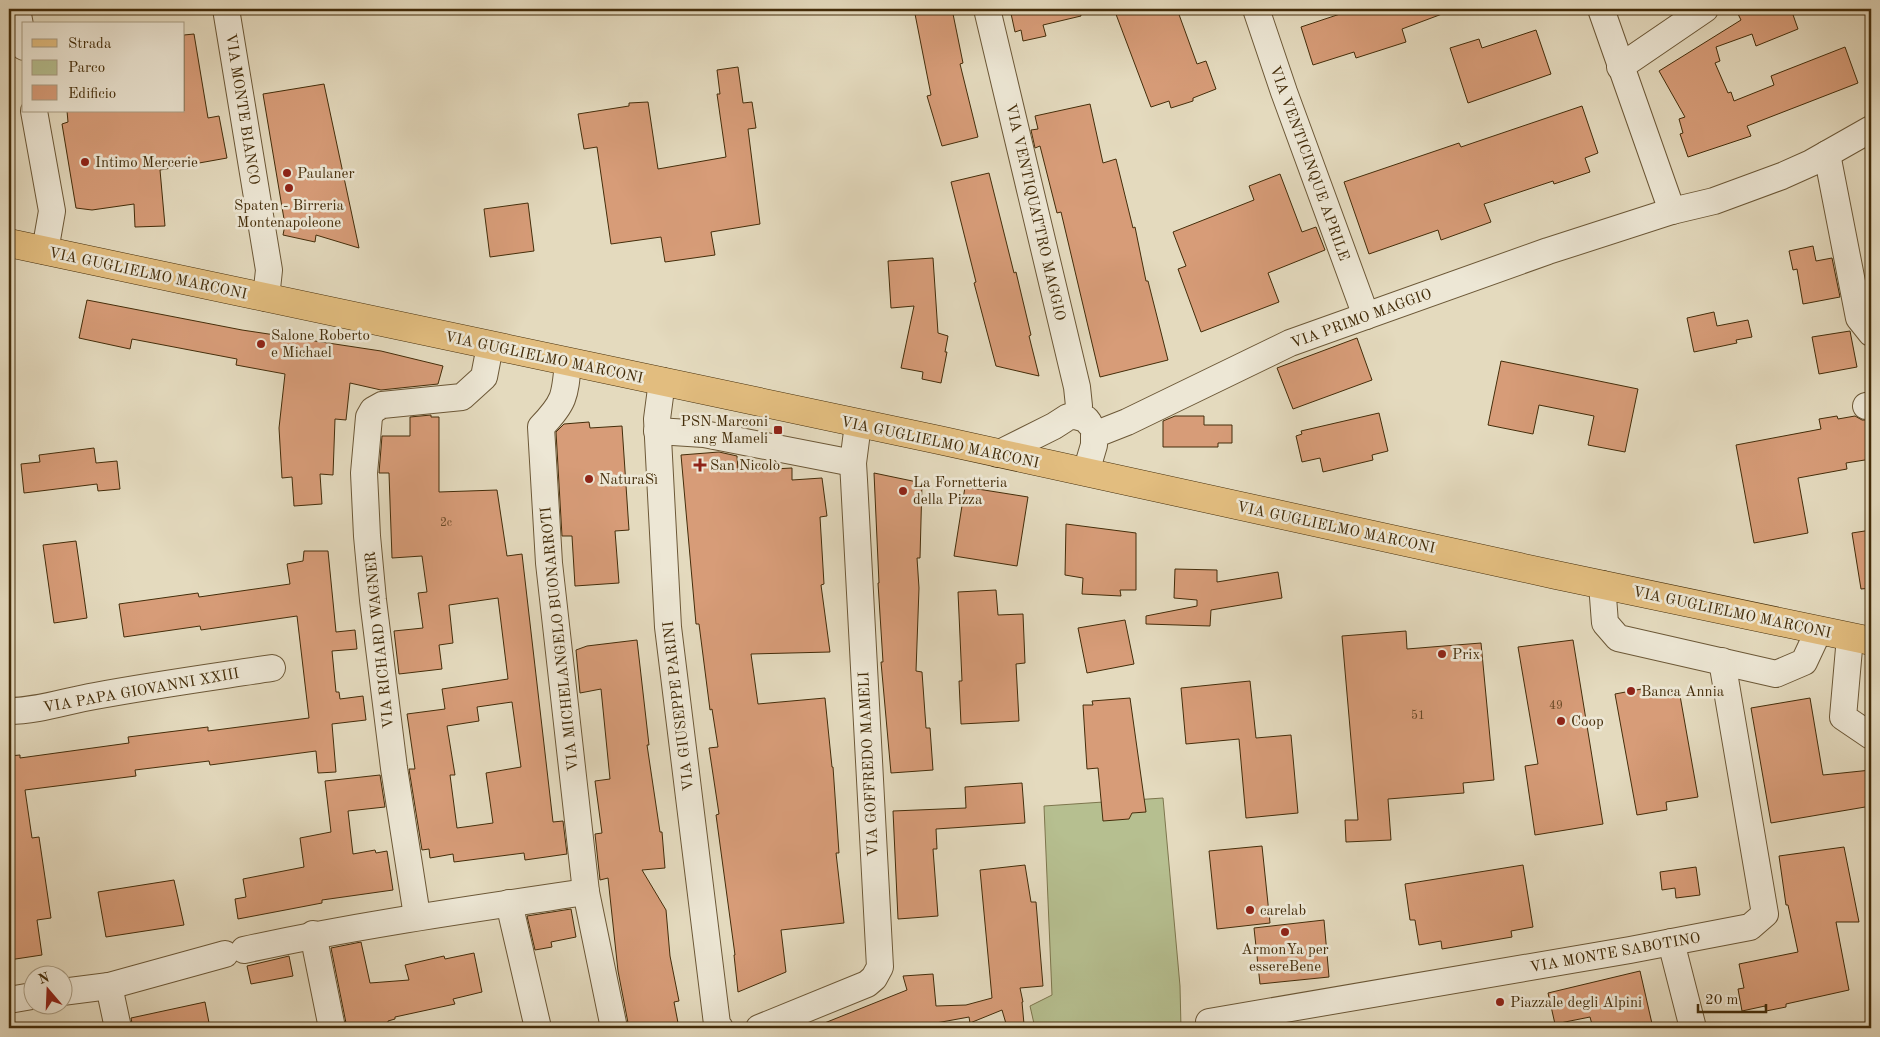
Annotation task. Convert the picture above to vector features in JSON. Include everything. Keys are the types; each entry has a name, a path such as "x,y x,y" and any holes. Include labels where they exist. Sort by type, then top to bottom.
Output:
{"main road":[{"name":"VIA GUGLIELMO MARCONI","path":"9,243 1860,639"}],"street":[{"path":"17,9 22,36"},
{"name":"VIA MONTE BIANCO","path":"226,9 269,270 266,298"},
{"name":"VIA VENTIQUATTRO MAGGIO","path":"987,9 1077,387 1079,406 1065,421 1055,449 1073,470"},
{"name":"VIA VENTICINQUE APRILE","path":"1256,9 1284,92 1366,316"},
{"path":"1600,9 1672,211"},
{"path":"1620,67 1704,9"},
{"path":"34,112 52,210 46,252"},
{"name":"VIA PRIMO MAGGIO","path":"1094,435 1127,422 1266,354 1548,251 1672,211 1714,202 1782,176 1871,130"},
{"path":"1826,154 1859,318 1871,333"},
{"name":"VIA RICHARD WAGNER","path":"417,916 394,768 373,600 364,473 368,417 373,410 382,405 462,397 484,377 490,346"},
{"name":"VIA MICHELANGELO BUONARROTI","path":"568,362 563,400 541,427 549,563 586,892 614,1028"},
{"name":"VIA GIUSEPPE PARINI","path":"662,382 657,431 668,627 717,1024 720,1028"},
{"path":"998,454 1065,421 1086,419 1094,435 1094,445 1073,470"},
{"name":"VIA GOFFREDO MAMELI","path":"759,1028 867,984 874,978 880,967 853,463 858,424"},
{"path":"657,431 704,434 853,463"},
{"path":"1602,584 1605,623 1618,638 1776,674 1804,662 1819,630"},
{"path":"1860,639 1843,718 1871,736"},
{"name":"VIA MONTE SABOTINO","path":"1209,1022 1352,989 1670,942 1750,927 1765,914 1722,661"},
{"name":"VIA PAPA GIOVANNI XXIII","path":"9,711 46,707 148,687 272,668"},
{"path":"72,991 109,986 234,952 313,934 417,916 586,892"},
{"path":"509,904 538,1028"},
{"path":"313,934 332,1028"},
{"path":"1670,942 1693,1028"},
{"path":"109,986 118,1028"},
{"path":"9,1000 22,998"}],"green space":[{"path":"1163,798 1180,986 1181,1028 1035,1028 1030,1006 1052,995 1044,806"}],"building":[{"path":"940,9 952,9 963,63 960,64 978,137 942,146 927,96 931,95 915,14"},
{"path":"1010,9 1080,9 1081,16 1043,25 1046,36 1023,41 1021,30 1015,32"},
{"path":"1114,9 1177,9 1197,64 1206,61 1216,89 1193,98 1193,101 1171,108 1169,101 1151,107"},
{"path":"1355,9 1450,9 1450,11 1402,29 1406,42 1356,58 1354,52 1313,65 1301,27"},
{"path":"1752,9 1791,9 1798,29 1756,46 1752,34 1716,47 1720,61 1715,63 1728,93 1731,92 1734,101 1774,85 1771,76 1845,47 1858,83 1747,126 1751,136 1688,157 1680,134 1683,133 1679,119 1685,117 1659,71 1741,20 1738,14"},
{"path":"1536,30 1551,74 1468,103 1450,48 1479,39 1482,48"},
{"path":"194,34 208,118 219,116 227,158 160,170 165,226 135,227 134,204 92,210 76,208 62,124 68,122 67,112 185,112 185,35"},
{"path":"738,67 743,103 752,102 756,128 748,129 760,224 711,232 715,255 665,262 661,237 611,244 597,147 584,149 578,114 629,106 629,103 648,102 658,169 726,157 717,94 720,94 717,70"},
{"path":"324,84 359,248 316,235 315,242 283,235 285,225 263,94"},
{"path":"1090,104 1103,163 1116,159 1133,228 1135,227 1146,281 1148,281 1168,360 1100,377 1061,212 1057,213 1040,146 1035,148 1031,130 1038,129 1035,116"},
{"path":"1582,106 1598,153 1585,158 1590,172 1554,184 1553,181 1484,204 1491,222 1441,240 1438,230 1369,254 1344,182 1459,143 1461,147"},
{"path":"989,173 1014,273 1016,272 1039,376 996,366 974,283 976,282 951,182"},
{"path":"1280,174 1302,232 1316,227 1325,250 1268,273 1279,302 1201,332 1178,269 1186,266 1173,232 1254,200 1249,186"},
{"path":"528,203 534,251 490,257 484,209"},
{"path":"1813,246 1816,261 1832,258 1840,297 1803,304 1797,269 1793,270 1789,251"},
{"path":"933,258 938,333 948,336 941,383 922,379 923,372 901,368 914,306 891,308 888,261"},
{"path":"87,300 242,330 381,351 443,366 438,384 381,390 350,383 346,420 335,419 333,475 320,474 322,504 294,506 292,477 282,478 279,428 285,374 236,365 237,359 132,339 130,349 79,338"},
{"path":"1714,312 1717,326 1748,320 1752,337 1736,340 1737,343 1694,352 1687,318"},
{"path":"1850,331 1857,367 1819,374 1812,337"},
{"path":"1357,338 1372,380 1293,409 1277,368"},
{"path":"1501,361 1638,389 1625,452 1588,445 1594,416 1539,405 1533,434 1488,425"},
{"path":"1379,413 1388,451 1372,455 1373,460 1323,472 1320,458 1302,462 1296,436 1302,434 1301,431"},
{"path":"431,415 431,417 439,417 439,492 497,490 507,556 522,554 553,822 563,821 567,854 525,860 524,853 454,862 453,854 430,858 429,849 422,850 409,769 415,769 407,714 445,709 442,689 508,679 498,598 449,605 453,643 439,645 442,669 399,674 394,631 423,628 418,593 427,592 422,556 392,558 389,473 379,473 382,436 410,436 410,417","holes":["512,702 521,767 486,773 493,823 457,828 450,775 455,775 447,726 479,721 477,707"]},
{"path":"1175,416 1204,416 1204,425 1232,425 1232,443 1218,443 1218,447 1163,447 1163,421"},
{"path":"1837,416 1838,419 1855,416 1862,420 1871,420 1871,459 1846,463 1847,469 1798,478 1808,533 1754,543 1736,445 1821,429 1819,419"},
{"name":"NaturaSì","path":"589,422 590,428 622,426 629,530 615,531 619,583 575,586 572,536 562,536 556,432 564,424"},
{"path":"94,448 96,463 117,461 120,489 98,491 97,484 24,493 21,464 40,462 39,455"},
{"path":"719,452 737,456 738,471 792,468 792,480 822,478 827,516 820,517 824,584 821,585 830,652 751,654 758,704 825,698 833,767 839,853 836,853 844,923 781,930 786,972 738,992 735,955 716,815 719,814 709,748 718,747 712,709 710,710 699,624 696,624 681,455"},
{"path":"874,473 922,483 920,558 917,558 919,588 916,671 922,672 926,728 930,728 933,770 891,773 881,662 883,662"},
{"path":"965,487 1028,497 1017,566 954,556"},
{"path":"1066,524 1136,533 1136,590 1120,590 1121,596 1082,594 1083,578 1065,575"},
{"path":"1871,530 1871,588 1861,589 1852,533"},
{"path":"76,541 87,618 54,623 43,545"},
{"path":"304,551 328,551 336,632 355,630 357,649 332,651 336,692 339,692 340,699 363,696 366,720 332,724 336,772 318,773 316,751 210,765 209,761 135,770 136,776 25,790 32,838 39,837 51,918 37,920 42,955 9,960 9,756 20,755 20,758 129,743 128,737 208,727 208,731 309,718 297,616 201,630 200,626 124,637 119,604 198,593 199,597 290,584 287,564 303,561"},
{"path":"1175,569 1217,570 1217,582 1278,572 1282,598 1211,610 1210,626 1146,624 1146,616 1197,606 1197,600 1174,598"},
{"path":"996,590 998,615 1023,614 1025,663 1016,664 1019,721 961,724 959,681 962,681 958,592"},
{"path":"1125,620 1134,664 1087,673 1078,628"},
{"path":"1406,631 1407,649 1481,643 1494,780 1463,783 1464,793 1388,799 1391,840 1346,842 1345,820 1358,820 1342,636"},
{"path":"637,640 649,745 647,745 660,832 662,832 665,868 642,870 666,910 670,956 679,1001 674,1002 679,1028 629,1028 618,971 608,878 600,880 595,834 602,833 595,781 610,779 601,689 580,693 576,650 587,646"},
{"path":"1573,640 1603,824 1535,835 1525,766 1538,764 1518,647"},
{"path":"1250,681 1256,738 1291,735 1298,813 1246,818 1239,739 1186,744 1181,688"},
{"path":"1647,688 1648,696 1679,690 1698,797 1666,802 1667,810 1637,815 1615,694"},
{"path":"1130,698 1146,812 1132,813 1129,819 1103,821 1098,768 1087,769 1083,705 1093,705 1092,701"},
{"path":"1810,698 1823,775 1871,770 1871,806 1771,823 1751,708"},
{"path":"380,775 385,807 348,811 353,854 375,850 376,853 387,851 393,890 322,900 322,903 238,919 235,899 246,897 243,879 304,867 300,838 331,832 325,781"},
{"path":"1022,783 1025,823 936,829 937,849 933,849 938,916 898,919 893,811 966,808 965,787"},
{"path":"1262,846 1270,923 1217,929 1209,851"},
{"path":"1844,847 1859,922 1836,922 1849,990 1786,1004 1786,1007 1766,1011 1765,1006 1742,1011 1738,989 1744,988 1739,964 1798,952 1788,905 1786,905 1779,856"},
{"path":"1025,865 1031,902 1036,902 1043,986 1020,988 1024,1024 1007,1027 1002,1010 970,1023 969,1017 936,1023 936,1028 812,1028 907,990 903,976 933,974 936,1006 966,1005 992,998 980,870"},
{"path":"1523,865 1533,927 1511,931 1512,937 1442,949 1441,941 1419,945 1415,920 1410,920 1405,884"},
{"path":"1696,867 1700,895 1676,898 1675,888 1662,890 1660,872"},
{"path":"174,880 184,925 106,937 98,892"},
{"path":"571,909 576,937 551,942 552,947 535,950 527,916"},
{"path":"1324,920 1329,977 1260,984 1254,928"},
{"path":"361,942 370,983 409,980 405,965 444,956 445,959 474,953 482,992 453,999 455,1004 395,1017 395,1019 388,1021 388,1028 347,1028 331,948"},
{"path":"289,956 293,976 251,984 247,966"},
{"path":"1640,971 1653,1028 1593,1028 1590,1017 1555,1024 1548,993"},
{"path":"205,1002 210,1028 133,1028 131,1018"}],"place":[{"name":"Intimo Mercerie","path":"85,162"},
{"name":"Paulaner","path":"287,173"},
{"name":"Spaten - Birreria Montenapoleone","path":"289,188"},
{"name":"Salone Roberto e Michael","path":"261,344"},
{"name":"PSN Marconi ang Mameli","path":"778,430"},
{"name":"San Nicolò","path":"700,465"},
{"name":"NaturaSì","path":"589,479"},
{"name":"La Fornetteria della Pizza","path":"903,491"},
{"name":"Prix","path":"1442,654"},
{"name":"Banca Annia","path":"1631,691"},
{"name":"Coop","path":"1561,721"},
{"name":"carelab","path":"1250,910"},
{"name":"ArmonYa per essereBene","path":"1285,932"},
{"name":"Piazzale degli Alpini","path":"1500,1002"}]}
